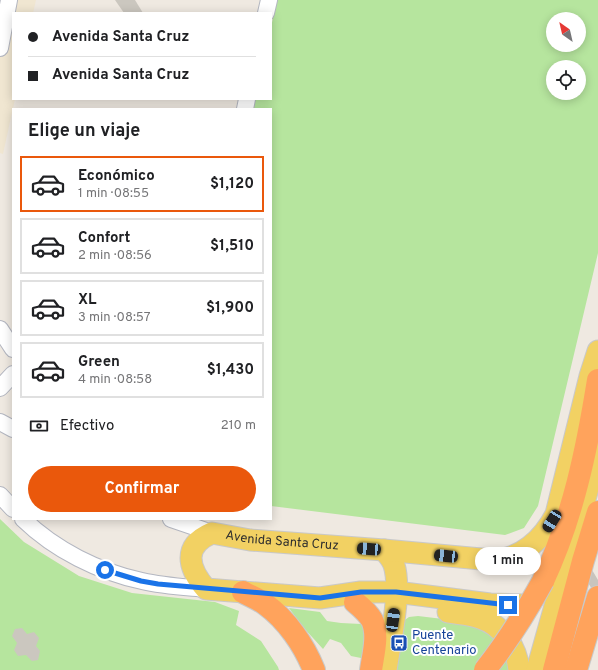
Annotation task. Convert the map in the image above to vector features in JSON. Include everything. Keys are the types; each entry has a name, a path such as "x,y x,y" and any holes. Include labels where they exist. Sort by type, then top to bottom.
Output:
{"highway":[{"path":"485,670 510,637 526,612 543,580 561,538 578,483 590,429 598,380"},
{"path":"554,670 581,568 598,512"},
{"path":"243,592 264,604 288,626 307,653 314,670"},
{"path":"576,670 598,597"},
{"path":"355,602 368,614 372,620 374,628 375,645 371,670"},
{"path":"589,670 598,625"}],"main road":[{"name":"Avenida Santa Cruz","path":"212,533 250,540 500,560 508,559 535,543 547,529 556,514 590,376 598,352"},
{"path":"537,670 598,449"},
{"path":"212,533 198,543 192,553 191,558 192,570 206,588 355,602 396,598 524,605"},
{"path":"384,550 394,564 396,572 396,598 386,670"},
{"path":"320,598 361,592 396,598 485,620 496,627 510,642 517,656 519,670"}],"street":[{"path":"0,48 9,0"},
{"path":"266,12 269,0"},
{"path":"0,330 12,348"},
{"path":"0,388 12,375"},
{"path":"0,422 12,428"},
{"path":"0,495 12,508"},
{"path":"25,520 44,536 66,551 105,570 141,581 206,588"},
{"name":"Avenida Santa Cruz","path":"174,520 212,533"}],"shaded area":[{"path":"0,0 36,0 33,12 12,12 12,100 15,100 3,154 0,153"}],"green space":[{"path":"277,0 598,0 598,253 538,506 524,528 505,535 272,506 272,108 253,108 255,100 272,100 272,22"},
{"path":"0,519 24,542 79,576 132,593 215,602 239,611 236,625 261,641 279,670 0,670"},
{"path":"289,608 320,612 327,621 361,624 366,631 368,646 361,658 351,656 341,643 330,639 323,649 303,627"},
{"path":"418,616 468,622 493,633 512,670 391,670 402,622 409,617"}],"building":[{"path":"115,0 135,0 142,12 123,12"},
{"path":"22,628 27,634 34,632 39,638 36,646 40,651 38,660 32,661 26,655 18,656 14,650 17,643 12,636 15,629"}],"tunnel":[{"path":"561,597 581,590 598,580"}],"place":[{"name":"Puente Centenario","path":"399,643"}],"route":[{"path":"105,570 141,581 158,584 289,596 320,598 377,591 508,605"}]}
